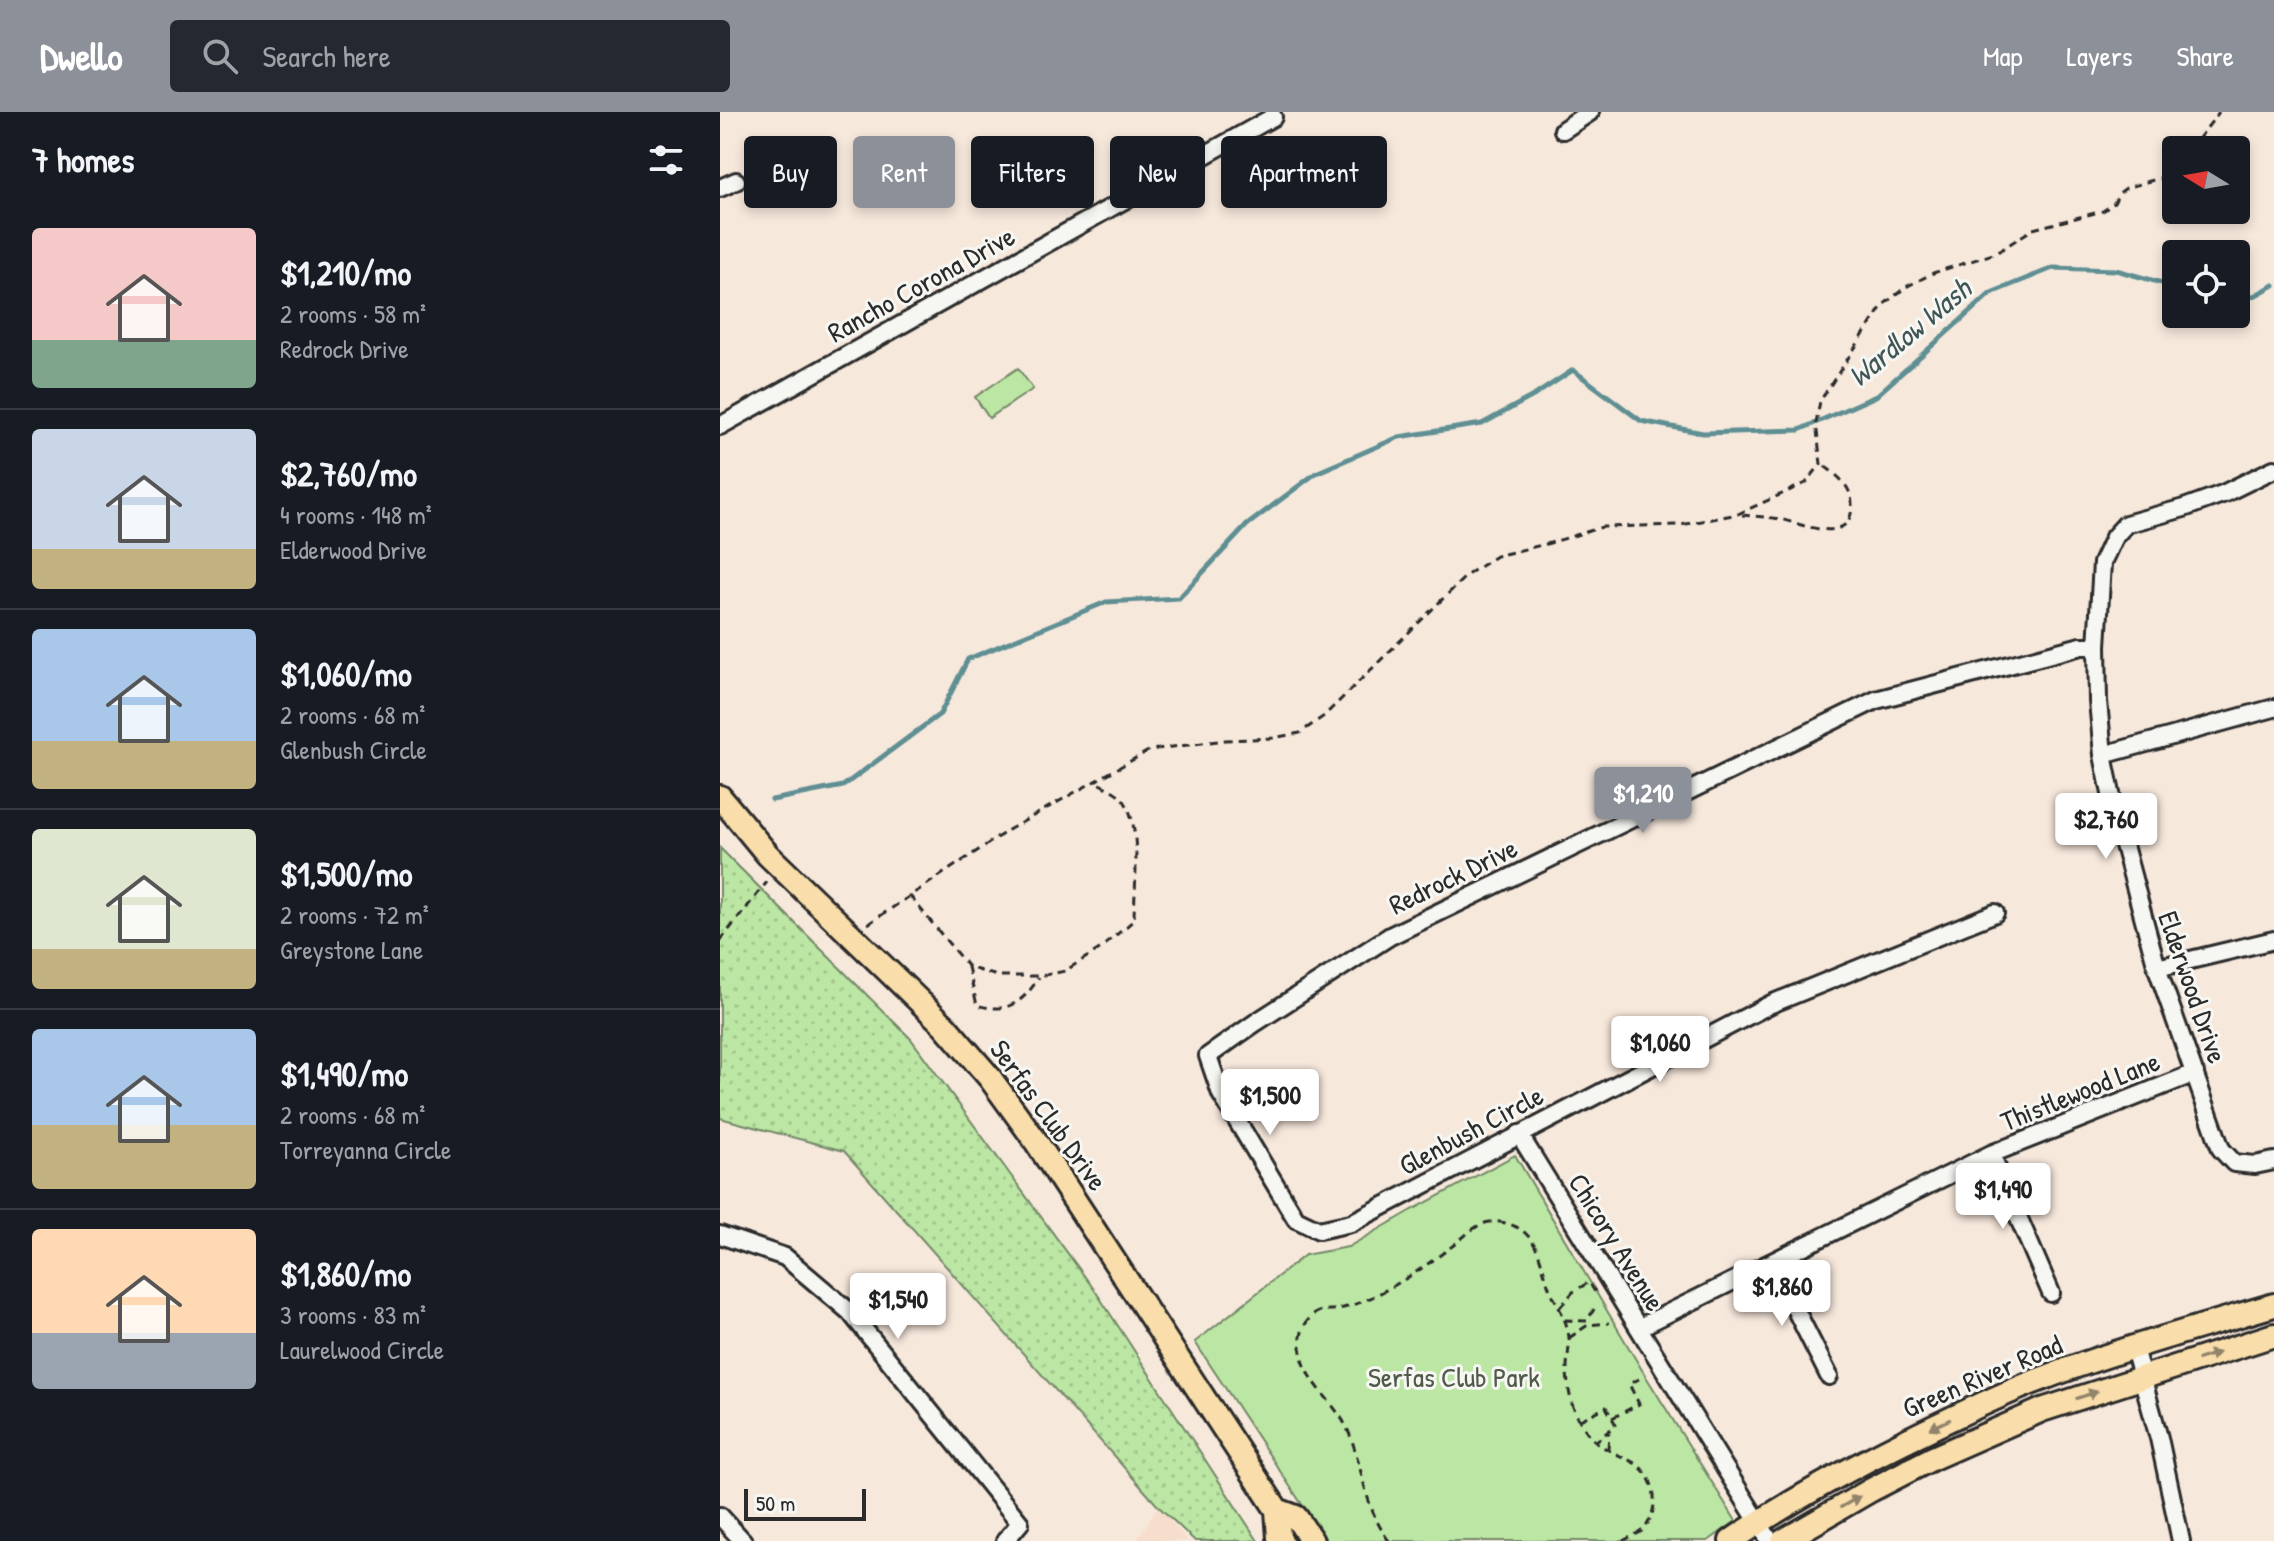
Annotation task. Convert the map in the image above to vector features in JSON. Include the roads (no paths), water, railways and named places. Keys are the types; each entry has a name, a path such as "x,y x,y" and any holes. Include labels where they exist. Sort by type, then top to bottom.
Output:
{"main road":[{"name":"Serfas Club Drive","path":"720,797 780,866 945,1026 990,1078 1035,1140 1277,1510 1281,1541"},
{"name":"Green River Road","path":"1731,1541 1765,1531 1845,1471 1941,1423 2032,1383 2274,1305"},
{"name":"Green River Road","path":"1783,1541 1933,1458 2042,1410 2274,1335"},
{"name":"Serfas Club Drive","path":"1277,1510 1296,1517 1312,1541"}],"street":[{"path":"1563,130 1590,112"},
{"name":"Rancho Corona Drive","path":"720,426 1273,117"},
{"name":"Elderwood Drive","path":"2274,469 2225,493 2126,524 2114,537 2102,563 2097,646 2103,755 2126,859 2157,968 2221,1149 2234,1163 2255,1165 2274,1161"},
{"name":"Redrock Drive","path":"1319,1230 1296,1219 1221,1094 1208,1056 1390,936 1876,700 2081,646 2097,646"},
{"path":"2103,755 2274,708"},
{"name":"Glenbush Circle","path":"1319,1230 1351,1223 1771,1004 1995,913"},
{"path":"2157,968 2274,940"},
{"name":"Thistlewood Lane","path":"1640,1327 1991,1154 2195,1073"},
{"name":"Chicory Avenue","path":"1519,1134 1765,1531"},
{"path":"1991,1154 2051,1293"},
{"path":"720,1235 785,1257 850,1312 1020,1523 1005,1541"},
{"path":"1772,1263 1829,1376"},
{"path":"2134,1348 2169,1479 2181,1541"},
{"path":"720,1516 743,1541"}],"waterway":[{"name":"Wardlow Wash","path":"772,800 843,786 940,714 968,659 1106,602 1179,598 1247,525 1316,473 1399,437 1482,424 1573,370 1641,421 1703,433 1799,430 1876,396 1991,293 2053,268 2116,270 2162,283"},
{"name":"Wardlow Wash","path":"2250,296 2274,285"}],"park label":[{"name":"Serfas Club Park","path":"1454,1377"}]}
